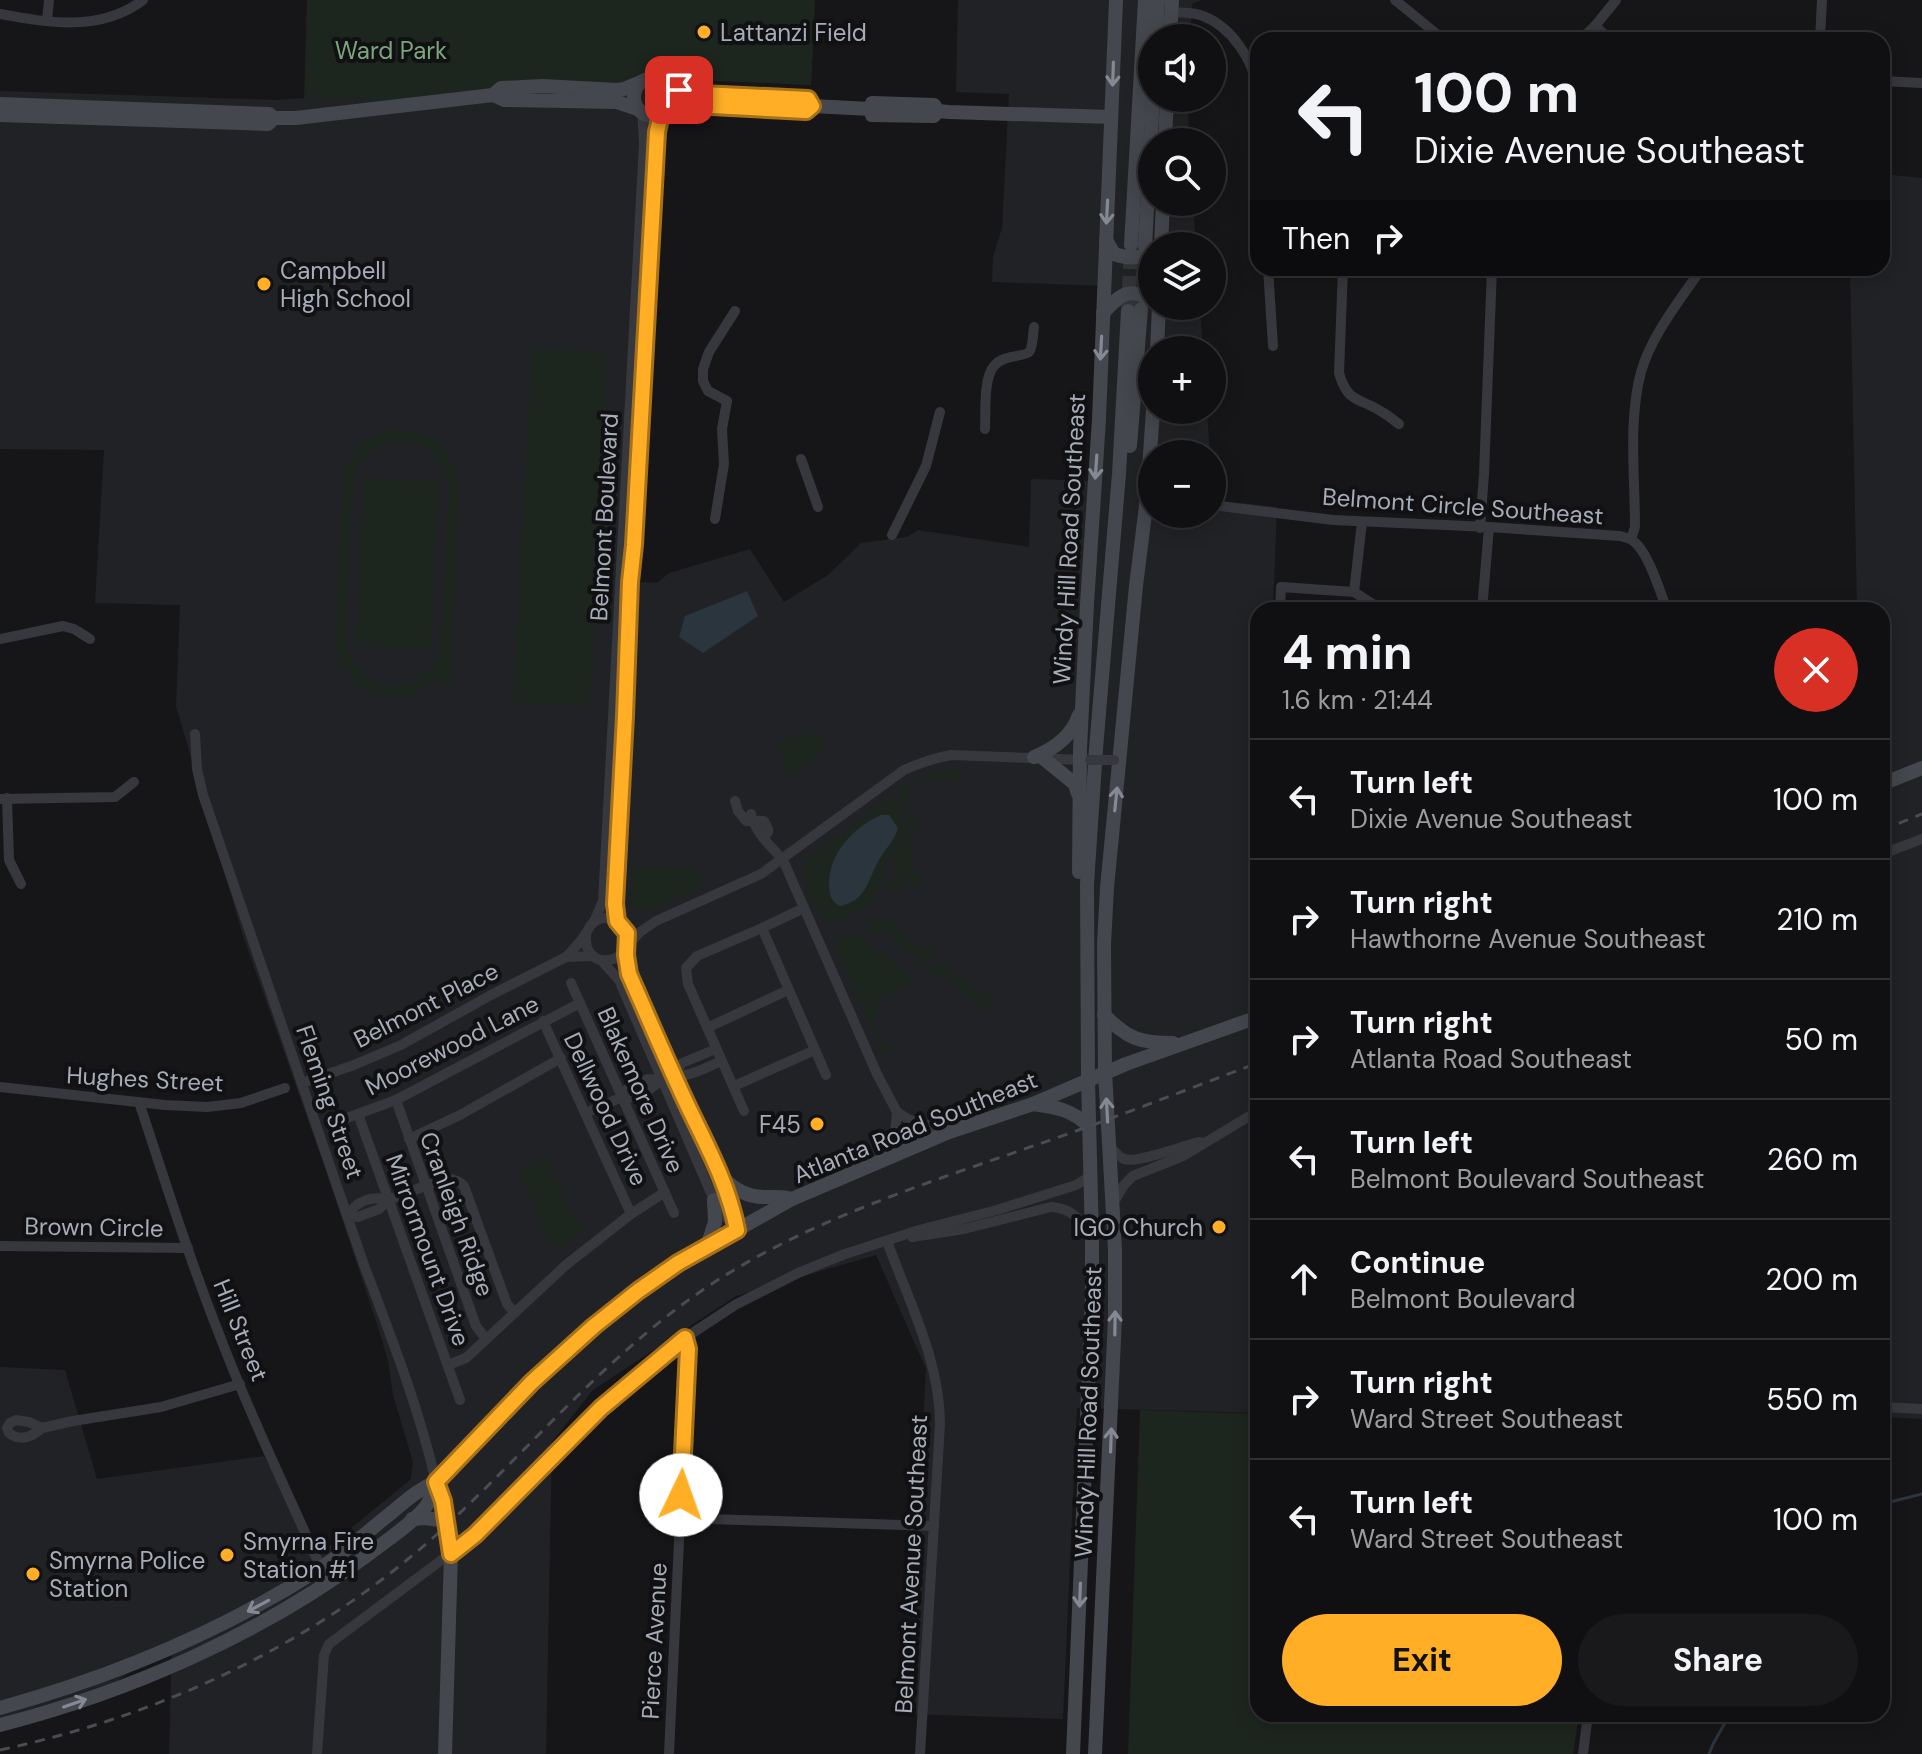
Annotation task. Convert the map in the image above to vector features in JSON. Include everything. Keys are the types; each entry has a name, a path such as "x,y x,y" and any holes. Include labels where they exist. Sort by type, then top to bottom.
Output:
{"main road":[{"name":"Windy Hill Road Southeast","path":"1088,1080 1083,1045 1080,953 1079,797 1085,760 1082,707 1099,419 1116,0"},
{"path":"1145,0 1151,232"},
{"path":"1157,24 1158,0"},
{"path":"493,95 501,88 542,86 617,90 655,78 679,90 694,93 808,99 812,106"},
{"path":"640,110 634,101 634,93 641,82"},
{"path":"663,113 672,98 667,84"},
{"path":"0,104 269,114 274,118 307,117 493,95 504,100 617,102 652,116 693,105 806,111 812,106 871,109 872,103 934,105 938,111 1111,117"},
{"path":"1151,232 1153,112"},
{"path":"0,115 268,124 274,118"},
{"path":"1105,239 1114,254 1138,257"},
{"path":"1103,313 1119,297 1138,295"},
{"name":"Windy Hill Road Southeast","path":"1073,1754 1092,1238 1087,884 1119,474 1147,320"},
{"name":"Windy Hill Road Southeast","path":"1105,1072 1099,1043 1096,997 1096,881 1105,749 1148,320"},
{"name":"Windy Hill Road Southeast","path":"1095,1754 1116,1280 1105,1072 1104,944 1117,760 1145,528"},
{"path":"1079,797 1075,784 1038,758 1075,726 1082,707"},
{"path":"1890,781 1922,768"},
{"path":"1104,1015 1134,1039 1182,1044"},
{"name":"Atlanta Road Southeast","path":"0,1725 116,1688 234,1637 314,1592 412,1519 428,1504 436,1482 532,1382 594,1326 678,1263 792,1199 888,1157 949,1132 1033,1104 1105,1072 1250,1020"},
{"path":"1033,1104 1065,1110 1089,1127"},
{"path":"722,1177 735,1189 750,1196 792,1199"},
{"path":"707,1247 715,1222 714,1200"},
{"path":"436,1482 443,1501 451,1554 445,1754"},
{"name":"Atlanta Road Southeast","path":"0,1708 72,1686 169,1649 251,1609 322,1567 352,1546 420,1488 436,1482"},
{"path":"412,1519 447,1521"}],"street":[{"path":"47,21 49,0"},
{"path":"0,14 47,21 89,22 105,20 133,8 143,0"},
{"path":"1395,0 1434,32"},
{"path":"1589,32 1616,0"},
{"path":"1820,32 1822,0"},
{"path":"1171,6 1201,14 1226,31 1250,65"},
{"path":"1595,26 1602,32"},
{"path":"1890,81 1922,83"},
{"name":"Belmont Boulevard","path":"594,922 603,901 644,143 640,110"},
{"name":"Belmont Boulevard","path":"618,922 615,904 630,582 657,132 663,113"},
{"path":"1269,276 1273,346"},
{"path":"1343,276 1339,373 1342,383 1356,400 1381,410 1399,424"},
{"path":"1482,602 1492,276"},
{"path":"1631,539 1635,527 1635,410 1642,370 1660,333 1696,276"},
{"path":"715,519 724,464 722,429 727,401 708,391 703,381 703,369 709,352 735,311"},
{"path":"985,429 986,393 992,369 1008,357 1027,355 1031,351 1034,327"},
{"path":"892,535 926,466 940,412"},
{"path":"801,459 818,507"},
{"name":"Belmont Circle Southeast","path":"1226,507 1362,522 1620,536 1631,539 1643,553 1664,602"},
{"path":"1354,592 1362,522"},
{"path":"1280,602 1281,587 1354,592 1370,602"},
{"path":"0,639 63,626 90,639"},
{"name":"Fleming Street","path":"195,734 203,794 393,1342 436,1482"},
{"path":"597,958 613,960 619,957 640,932 656,921 755,877 783,860 904,770 932,758 951,755 1117,760"},
{"path":"21,884 9,860 4,798 115,797 134,782"},
{"path":"735,801 746,821 752,818 766,824 768,832 763,838 783,860 877,1074 897,1112 908,1119 949,1132"},
{"path":"1890,851 1922,839"},
{"path":"744,1111 688,984 686,968 697,956 804,908"},
{"path":"656,921 637,924 606,918 594,922 586,934 586,946 619,980 714,1200 737,1230"},
{"path":"618,922 627,933 629,974 722,1177 737,1230"},
{"path":"762,928 826,1075"},
{"name":"Belmont Place","path":"302,1083 401,1045 566,957 586,934"},
{"name":"Belmont Place","path":"566,957 597,958"},
{"name":"Blakemore Drive","path":"571,983 674,1213"},
{"path":"707,1028 788,990"},
{"name":"Moorewood Lane","path":"341,1120 396,1100 580,1003"},
{"name":"Dellwood Drive","path":"543,1021 631,1214"},
{"path":"673,1075 682,1063 716,1049"},
{"path":"734,1086 815,1050"},
{"path":"409,1139 440,1126 561,1058"},
{"path":"586,1113 622,1097 627,1089 648,1079 662,1080 673,1075 687,1075 721,1061"},
{"name":"Hughes Street","path":"0,1087 189,1106 225,1106 285,1088"},
{"name":"Cranleigh Ridge","path":"396,1100 476,1326 486,1339"},
{"name":"Hill Street","path":"139,1102 221,1340 322,1567"},
{"path":"888,1157 897,1112"},
{"name":"Mirrormount Drive","path":"358,1114 460,1400"},
{"path":"1113,1204 1133,1176 1173,1161 1250,1116"},
{"path":"1110,1147 1124,1160 1136,1160 1210,1140"},
{"path":"317,1754 324,1655 329,1644 475,1535 601,1408 685,1338 735,1305 798,1273 919,1230 1076,1185 1091,1172"},
{"path":"348,1215 354,1205 378,1196 388,1200 450,1179 464,1186 507,1304 515,1313"},
{"path":"448,1365 466,1358 566,1265 631,1214 665,1192"},
{"path":"887,1241 964,1229 1051,1207 1071,1212 1084,1224 1092,1238"},
{"name":"Belmont Avenue Southeast","path":"887,1241 925,1343 938,1390 940,1424 920,1754"},
{"name":"Brown Circle","path":"0,1246 188,1248"},
{"name":"Pierce Avenue","path":"669,1754 688,1349 685,1338"},
{"path":"42,1428 161,1407 240,1384"},
{"path":"1890,1407 1922,1409"},
{"path":"680,1518 934,1526"},
{"path":"1583,1754 1587,1722"}],"shaded area":[{"path":"307,0 815,0 811,85 651,78 624,581 657,583 669,573 750,549 784,602 828,575 861,543 907,537 918,530 1029,547 1031,479 1101,481 1110,286 992,282 993,256 1002,228 1009,94 956,92 958,0 1202,0 1192,4 1191,24 1138,24 1138,112 1188,112 1189,128 1138,128 1138,216 1194,216 1195,232 1138,232 1138,320 1201,320 1202,336 1138,336 1138,424 1208,424 1209,440 1138,440 1138,528 1226,528 1226,501 1277,507 1273,602 1250,602 1250,1413 1077,1408 1063,1719 907,1714 926,1369 876,1255 736,1296 593,1390 552,1442 546,1754 169,1754 172,1643 76,1710 0,1731 0,1367 65,1370 97,1479 264,1456 316,1557 411,1479 413,1462 393,1395 388,1361 378,1327 242,933 176,706 180,605 95,603 104,450 0,449 0,91 278,100 304,98"},
{"path":"1890,175 1922,178 1922,1419 1890,1417 1890,602 1857,602 1850,276 1890,276"},
{"path":"747,591 758,616 703,653 679,637 685,616"},
{"path":"881,815 889,815 898,828 895,836 862,894 849,904 839,906 829,891 833,862 845,842 861,826"}],"green space":[{"name":"Ward Park","path":"307,0 815,0 811,85 651,77 436,102 305,98"},
{"path":"532,349 607,351 590,706 513,703"},
{"path":"406,430 419,433 440,445 453,465 459,492 450,687 440,686 440,674 425,687 408,695 391,697 374,693 347,673 335,636 343,475 350,459 361,446 382,433","holes":["405,441 432,453 444,469 449,491 441,649 432,667 419,679 404,685 389,686 374,681 361,671 351,656 346,637 354,478 360,464 374,450 386,443"]},
{"path":"364,478 439,482 431,649 356,645"},
{"path":"808,732 817,732 823,740 819,758 804,765 796,775 788,774 783,767 785,759 778,752 779,746 791,734 800,738"},
{"path":"960,768 961,786 957,778 937,779 919,784 907,792 910,799 904,803 911,817 919,815 921,819 914,821 914,827 921,829 912,831 911,870 919,873 918,890 912,881 894,889 882,887 887,881 894,883 899,866 891,860 908,835 909,828 898,792 927,775"},
{"path":"894,795 906,834 888,857 873,901 863,910 839,920 823,918 806,883 807,860"},
{"path":"632,866 698,871 703,885 645,911 638,910 630,905"},
{"path":"889,917 897,921 893,928 925,952 933,948 934,953 922,968 917,965 920,958 881,929 875,935 870,931 870,926"},
{"path":"850,935 859,936 912,978 912,983 878,1000 878,1013 872,1018 885,1047 893,1046 892,1051 884,1054 834,943"},
{"path":"948,959 946,968 982,995 989,990 992,1002 985,1011 977,1012 981,1004 941,974 933,979 933,973 943,960"},
{"path":"547,1158 570,1212 585,1229 557,1252 546,1235 520,1170"},
{"path":"1140,1410 1250,1414 1250,1722 1578,1722 1573,1754 1128,1754"}],"waterway":[{"path":"1890,1502 1922,1494"},
{"path":"1709,1754 1725,1722"}],"tunnel":[{"path":"1128,311 1131,246"}],"railway":[{"path":"1890,827 1922,814"},
{"path":"0,1750 118,1718 175,1696 286,1643 338,1611 435,1536 636,1342 672,1312 748,1262 787,1241 870,1205 1250,1066"}],"place":[{"name":"Lattanzi Field","path":"704,32"},
{"name":"Campbell High School","path":"264,284"},
{"name":"F45","path":"817,1124"},
{"name":"IGO Church","path":"1219,1227"},
{"name":"Smyrna Fire Station #1","path":"227,1555"},
{"name":"Smyrna Police Station","path":"33,1574"}],"route":[{"path":"679,90 701,94 808,99 812,106 806,111 686,106 661,114 657,132 630,582 615,904 617,921 627,933 629,974 722,1177 737,1230 678,1263 594,1326 532,1382 436,1482 443,1501 451,1554 475,1535 601,1408 685,1338 688,1349 681,1495"}]}
